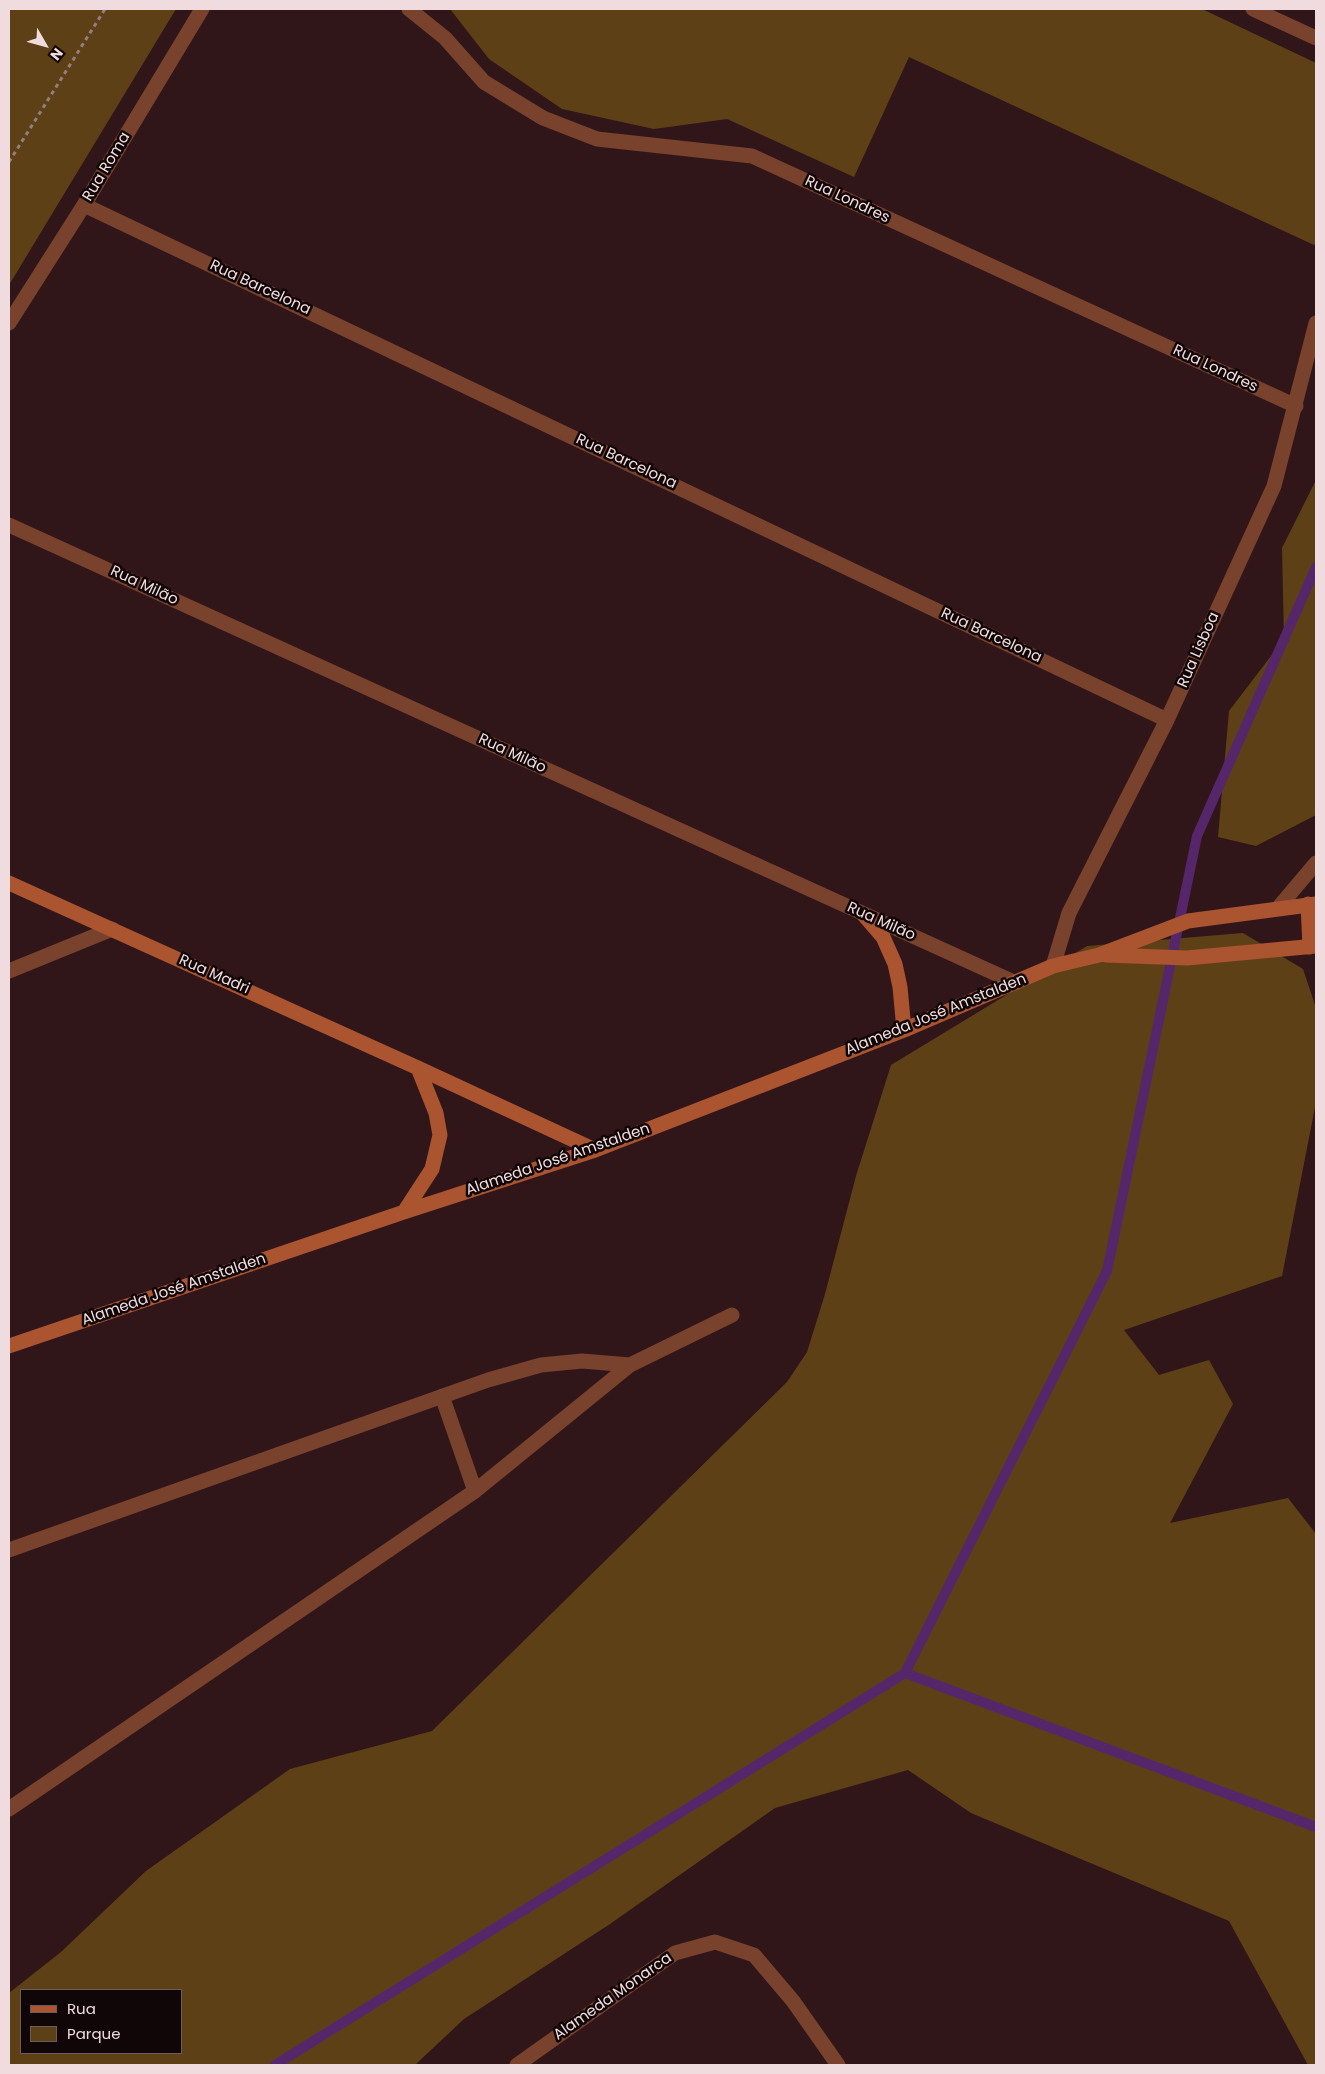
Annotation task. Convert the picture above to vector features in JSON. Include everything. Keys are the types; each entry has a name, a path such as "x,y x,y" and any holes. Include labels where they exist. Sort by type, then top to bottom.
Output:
{"street":[{"name":"Rua Roma","path":"9,323 84,204 202,9"},
{"name":"Rua Londres","path":"409,9 445,38 484,82 543,118 597,139 752,156 1296,406"},
{"path":"1253,9 1316,38"},
{"name":"Rua Barcelona","path":"84,204 1167,720"},
{"name":"Rua Lisboa","path":"1053,966 1069,913 1167,720 1274,486 1316,323"},
{"name":"Rua Milão","path":"9,525 1016,983"},
{"path":"1278,908 1316,863"},
{"name":"Rua Madri","path":"9,883 595,1150"},
{"path":"1312,904 1313,946"},
{"name":"Alameda José Amstalden","path":"9,1346 404,1212 595,1150 904,1030 1053,966 1099,955 1188,920 1312,904"},
{"path":"864,915 883,937 895,964 900,987 904,1030"},
{"path":"9,970 112,929"},
{"name":"Alameda José Amstalden","path":"1099,955 1187,958 1313,946"},
{"path":"404,1212 432,1169 440,1135 436,1113 418,1068"},
{"path":"9,1809 475,1491 630,1365 732,1315"},
{"path":"9,1550 488,1380 540,1366 582,1361 630,1365"},
{"path":"442,1396 475,1491"},
{"name":"Alameda Monarca","path":"517,2065 674,1953 714,1942 754,1955 792,2001 838,2065"}],"path":[{"path":"9,162 105,9"}],"green space":[{"path":"9,9 176,9 9,285"},
{"path":"450,9 1202,9 1316,63 1316,243 1314,245 909,57 854,177 727,119 654,129 562,109 489,59"},
{"path":"1316,480 1316,815 1256,846 1218,837 1229,711 1284,639 1282,548"},
{"path":"1243,933 1303,969 1316,1008 1316,1102 1282,1276 1124,1330 1159,1375 1209,1360 1233,1404 1170,1523 1288,1498 1316,1534 1316,2065 1308,2065 1229,1921 971,1813 908,1770 775,1808 610,1924 464,2019 415,2065 9,2065 9,1993 61,1952 146,1871 290,1769 432,1731 787,1382 807,1352 825,1294 856,1176 891,1065 1087,946"}],"waterway":[{"path":"905,1673 1107,1271 1197,836 1316,567"},
{"path":"275,2065 905,1673 1316,1827"}]}
